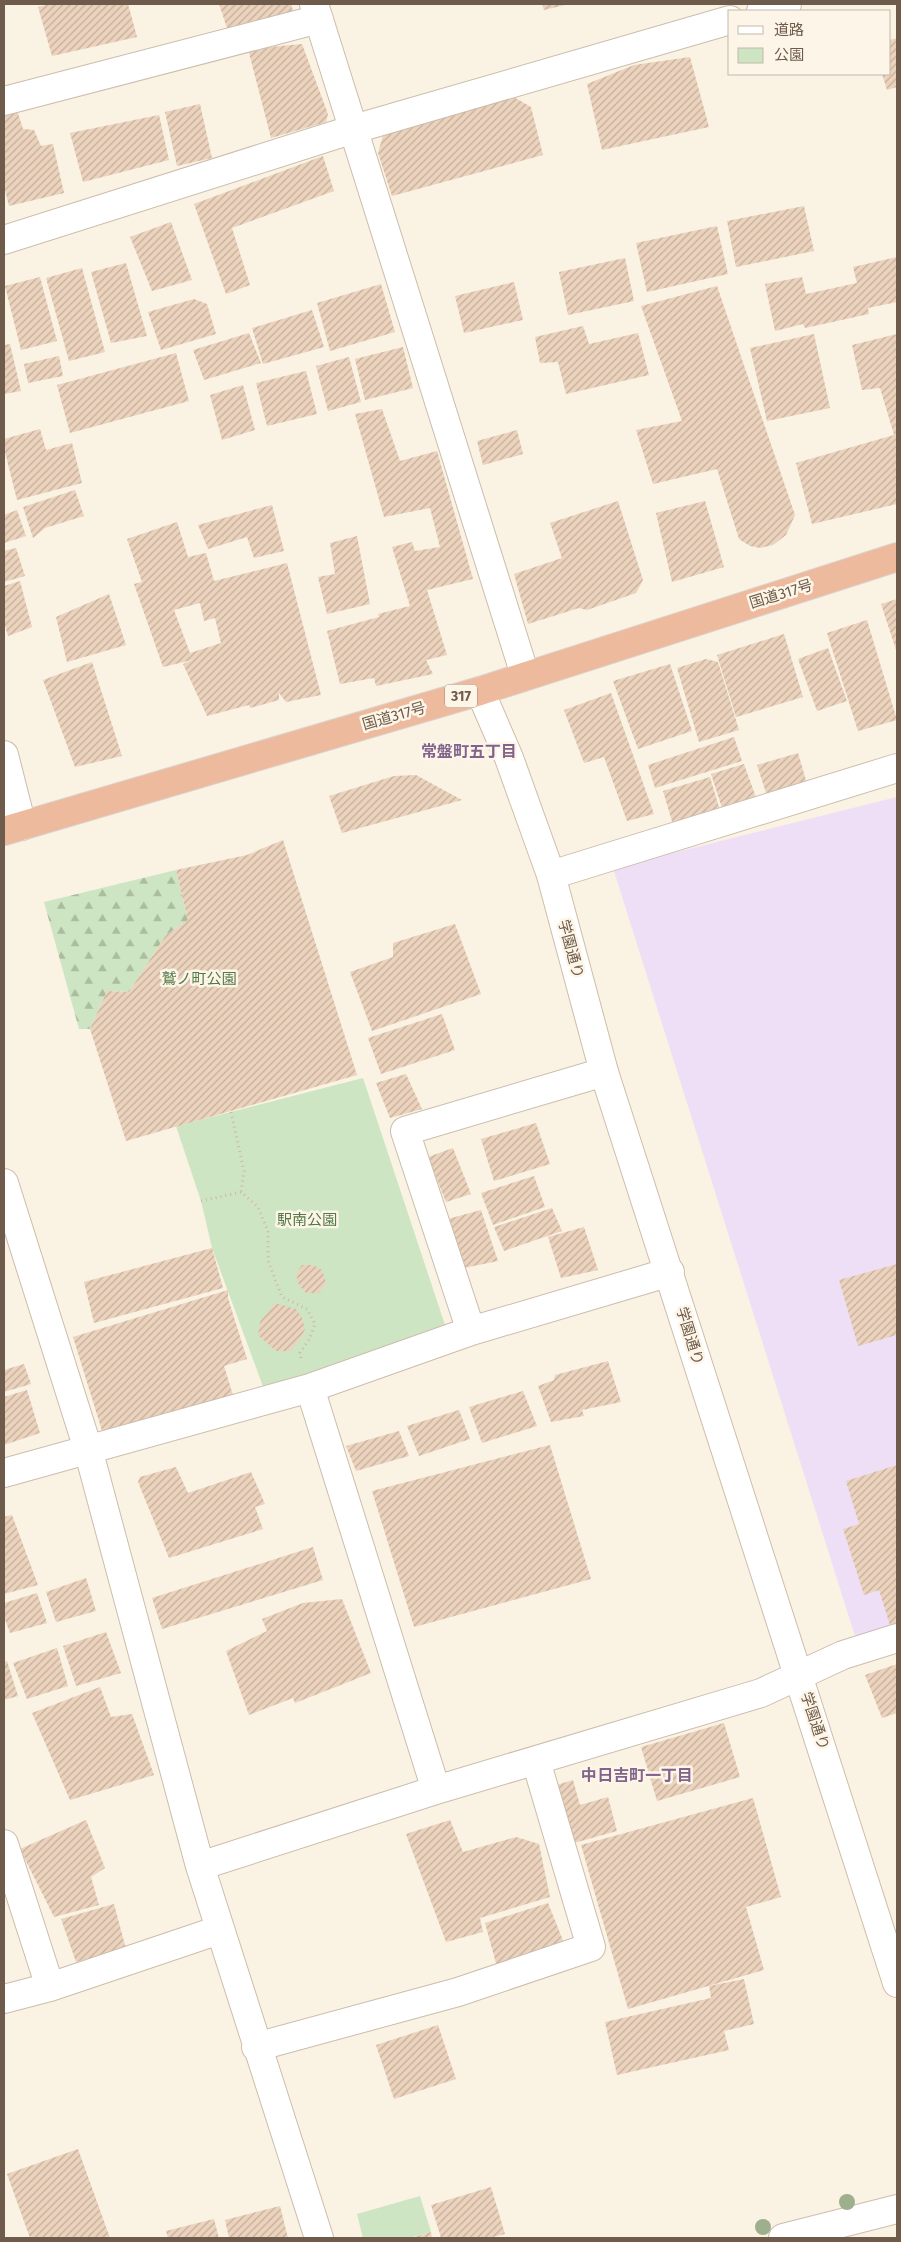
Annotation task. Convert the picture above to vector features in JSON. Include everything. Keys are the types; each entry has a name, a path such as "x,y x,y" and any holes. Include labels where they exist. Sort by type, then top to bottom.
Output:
{"highway":[{"name":"国道317号","path":"13,829 480,691 525,675 897,558"}],"street":[{"path":"765,10 787,4"},
{"path":"4,101 316,12 525,675"},
{"path":"4,240 354,129 728,21"},
{"name":"学園通り","path":"480,691 509,758 551,875 604,1072 800,1674 897,1982"},
{"path":"4,755 13,829"},
{"path":"551,875 897,768"},
{"path":"471,1331 405,1131 604,1072"},
{"path":"4,1184 88,1449 200,1866 219,1930 319,2238"},
{"path":"4,1473 310,1388 471,1331 670,1272"},
{"path":"310,1388 436,1790"},
{"path":"200,1866 436,1790 761,1693 843,1655 897,1638"},
{"path":"256,2047 458,1992 591,1948 536,1761"},
{"path":"4,1844 50,1987"},
{"path":"4,1999 50,1987 219,1930"},
{"path":"783,2238 897,2209"}],"path":[{"path":"231,1112 244,1171 241,1192"},
{"path":"201,1201 241,1192"},
{"path":"241,1192 258,1207 268,1231 268,1261 282,1297 307,1309 315,1324 310,1338 300,1353 310,1388"}],"shaded area":[{"path":"897,797 897,1631 861,1642 854,1633 613,868"}],"green space":[{"path":"176,870 188,920 166,935 129,992 107,991 90,1029 79,1029 44,902"},
{"name":"駅南公園","path":"363,1078 447,1331 265,1392 212,1248 201,1201 176,1126"},
{"path":"420,2196 431,2232 409,2238 363,2238 357,2214"}],"building":[{"path":"51,4 128,4 137,37 52,56 38,7"},
{"path":"219,4 291,4 294,14 227,28"},
{"path":"542,4 569,4 544,10"},
{"path":"897,38 897,87 887,90 882,75 891,75 891,40"},
{"path":"302,44 328,114 326,122 271,138 248,49"},
{"path":"690,57 709,127 602,150 587,84 634,65"},
{"path":"512,96 531,107 543,155 392,196 378,153 383,135"},
{"path":"200,104 212,158 177,166 165,112"},
{"path":"17,110 23,129 34,130 41,146 53,144 64,193 9,206 4,186 4,114"},
{"path":"159,115 169,160 83,182 70,133"},
{"path":"323,156 334,191 232,228 250,285 226,294 194,204"},
{"path":"804,206 814,251 736,267 727,221"},
{"path":"171,222 192,280 152,291 130,237"},
{"path":"717,226 728,274 647,292 636,243"},
{"path":"897,257 897,302 868,308 869,314 805,328 803,324 775,331 765,284 802,277 806,294 857,283 853,267"},
{"path":"625,258 634,301 568,315 559,272"},
{"path":"126,263 147,336 111,343 91,272"},
{"path":"82,268 105,352 69,361 46,278"},
{"path":"40,277 57,341 21,350 5,286"},
{"path":"514,282 523,320 464,333 455,296"},
{"path":"381,284 395,332 330,351 317,303"},
{"path":"717,286 795,515 786,535 773,545 760,548 750,546 739,539 717,469 653,484 636,430 682,421 641,306"},
{"path":"194,299 207,304 216,334 161,350 148,312"},
{"path":"312,310 324,347 263,364 252,328"},
{"path":"583,326 589,344 638,333 649,375 566,394 558,362 540,363 535,337"},
{"path":"249,333 261,363 204,380 193,350"},
{"path":"814,334 830,408 767,421 750,348"},
{"path":"897,334 897,504 812,524 796,463 894,435 880,388 862,390 852,345"},
{"path":"10,344 21,391 4,394 4,345"},
{"path":"403,347 413,388 365,400 355,359"},
{"path":"176,353 189,401 70,433 57,385"},
{"path":"59,356 63,376 28,383 24,364"},
{"path":"349,357 361,402 328,411 316,366"},
{"path":"306,371 317,414 267,426 256,383"},
{"path":"243,385 255,430 222,440 210,395"},
{"path":"382,409 400,461 437,451 473,579 427,590 447,655 426,660 433,674 376,686 374,678 340,684 327,631 379,617 378,614 410,606 392,547 412,542 415,551 440,547 430,508 384,517 355,414"},
{"path":"40,429 46,450 72,443 82,483 17,500 4,448 4,439"},
{"path":"517,430 523,454 483,465 477,441"},
{"path":"75,490 84,516 45,528 33,538 23,507"},
{"path":"618,501 643,580 636,593 587,610 579,608 528,624 514,574 562,558 550,523"},
{"path":"705,501 724,567 672,582 656,513"},
{"path":"272,505 284,551 254,558 247,537 208,549 198,525"},
{"path":"17,510 26,536 4,543 4,515"},
{"path":"177,522 188,557 206,553 214,581 287,563 321,695 286,702 279,693 279,700 250,708 249,705 207,716 183,664 192,660 163,667 134,584 142,582 127,539","holes":["200,603 204,621 215,618 221,643 190,653 174,610"]},
{"path":"357,536 370,604 327,614 318,577 335,574 330,543"},
{"path":"16,548 25,576 4,582 4,551"},
{"path":"20,581 32,627 8,636 4,622 4,586"},
{"path":"109,594 126,645 67,662 56,617"},
{"path":"897,599 897,653 881,604"},
{"path":"867,620 897,720 858,731 827,633"},
{"path":"784,634 803,697 736,717 717,655"},
{"path":"828,648 847,701 817,711 798,659"},
{"path":"706,659 718,662 739,730 699,742 677,668"},
{"path":"92,662 122,756 75,767 43,680"},
{"path":"670,664 692,731 638,749 613,681"},
{"path":"611,693 654,814 627,821 604,757 584,763 564,710"},
{"path":"734,737 742,761 655,788 648,765"},
{"path":"798,753 808,787 768,799 757,765"},
{"path":"744,764 758,803 724,814 711,774"},
{"path":"416,775 462,800 342,833 329,796 394,776"},
{"path":"710,777 721,814 674,828 663,791"},
{"name":"鷲ノ町公園","path":"283,840 357,1075 126,1141 90,1029 107,991 129,992 166,935 188,920 176,870 247,855"},
{"path":"455,924 481,994 372,1031 350,972 393,957 393,943"},
{"path":"442,1014 455,1050 381,1074 368,1038"},
{"path":"406,1074 422,1109 390,1118 376,1083"},
{"path":"536,1123 550,1164 494,1181 481,1139"},
{"path":"453,1148 471,1194 446,1202 428,1157"},
{"path":"534,1176 545,1207 493,1225 481,1193"},
{"path":"552,1208 562,1231 504,1251 494,1227"},
{"path":"481,1210 498,1261 459,1269 444,1220"},
{"path":"584,1227 598,1270 561,1278 548,1237"},
{"path":"212,1248 223,1288 94,1323 84,1282"},
{"path":"897,1264 897,1335 858,1346 839,1280"},
{"path":"302,1265 313,1265 322,1270 326,1282 319,1293 306,1293 299,1285 296,1274"},
{"path":"228,1290 228,1298 247,1359 224,1366 233,1395 103,1434 73,1337"},
{"path":"275,1303 296,1309 302,1318 305,1329 300,1340 290,1351 276,1351 258,1335 260,1322"},
{"path":"608,1361 621,1402 582,1410 584,1416 551,1422 538,1386 554,1380 555,1375"},
{"path":"24,1364 31,1384 4,1392 4,1370"},
{"path":"27,1390 40,1433 4,1445 4,1397"},
{"path":"523,1391 537,1426 482,1443 469,1407"},
{"path":"459,1410 470,1439 419,1456 407,1426"},
{"path":"399,1431 409,1456 356,1471 346,1446"},
{"path":"550,1445 591,1579 414,1627 372,1491"},
{"path":"897,1465 897,1630 892,1632 879,1590 864,1595 843,1529 859,1524 846,1481"},
{"path":"176,1467 188,1493 251,1472 265,1504 255,1507 263,1529 169,1558 138,1482 140,1477"},
{"path":"12,1515 38,1585 4,1594 4,1517"},
{"path":"313,1547 323,1580 162,1629 152,1598"},
{"path":"86,1578 96,1611 56,1622 46,1592"},
{"path":"37,1593 47,1623 10,1633 4,1617 4,1603"},
{"path":"342,1599 371,1673 295,1703 293,1698 249,1715 226,1651 267,1631 262,1619 303,1603"},
{"path":"106,1632 121,1673 76,1686 63,1646"},
{"path":"57,1648 68,1686 27,1699 13,1663"},
{"path":"7,1661 18,1696 4,1700 4,1662"},
{"path":"897,1664 897,1713 882,1718 865,1675"},
{"path":"100,1687 111,1717 132,1714 154,1775 70,1800 32,1713"},
{"path":"724,1723 740,1777 657,1801 641,1747"},
{"path":"573,1780 580,1805 608,1797 617,1831 567,1845 550,1787"},
{"path":"753,1798 781,1897 746,1907 764,1970 628,2009 581,1845"},
{"path":"86,1820 105,1868 91,1877 99,1905 54,1917 20,1849"},
{"path":"450,1820 463,1852 516,1837 539,1844 550,1897 480,1918 483,1932 446,1942 406,1834"},
{"path":"548,1903 566,1948 497,1967 485,1923"},
{"path":"114,1904 126,1949 76,1962 61,1919"},
{"path":"744,1979 754,2024 724,2031 729,2050 617,2075 605,2022 711,1998 709,1986"},
{"path":"438,2025 456,2079 394,2099 376,2045"},
{"path":"78,2149 110,2238 30,2238 7,2174"},
{"path":"491,2187 505,2234 489,2238 441,2238 431,2205"},
{"path":"280,2206 288,2238 229,2238 225,2220"},
{"path":"214,2219 219,2238 168,2238 166,2231"},
{"path":"431,2232 432,2238 411,2238"}],"district":[{"name":"常盤町五丁目","path":"469,751"},
{"name":"中日吉町一丁目","path":"637,1775"}]}
